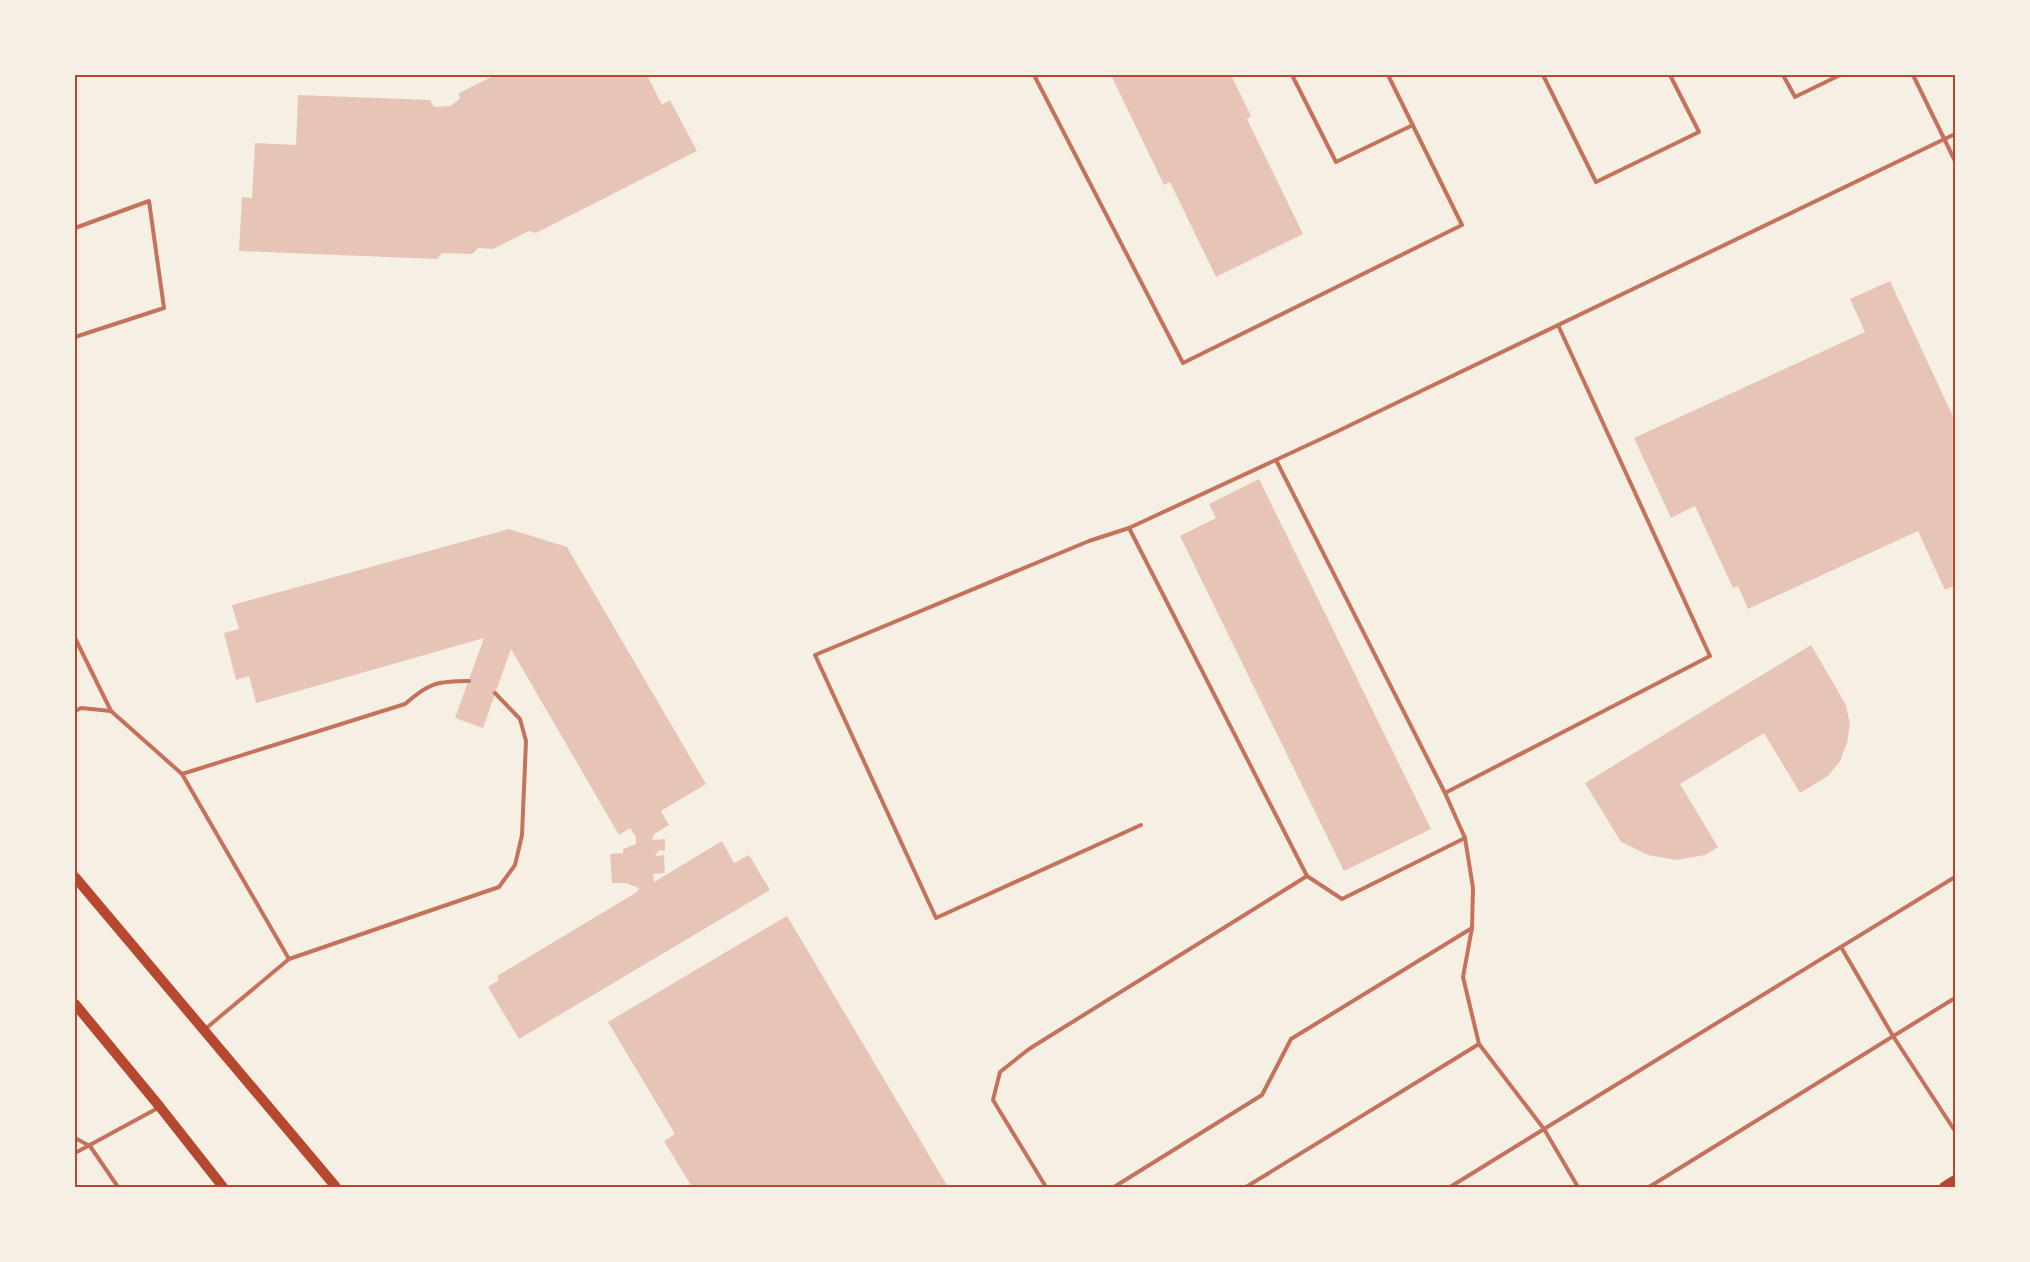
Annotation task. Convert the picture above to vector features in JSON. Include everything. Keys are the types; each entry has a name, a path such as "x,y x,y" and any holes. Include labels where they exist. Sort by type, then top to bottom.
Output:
{"main road":[{"path":"75,877 336,1187"},
{"path":"75,1004 223,1187"},
{"path":"1944,1187 1955,1180"}],"lane":[{"path":"1034,75 1183,363 1462,225 1388,75"},
{"path":"1292,75 1336,162 1413,125"},
{"path":"1543,75 1596,182 1698,132 1670,75"},
{"path":"1783,75 1795,97 1840,75"},
{"path":"1913,75 1955,161"},
{"path":"1141,825 936,918 815,656 1089,541 1129,528 1276,460 1955,134"},
{"path":"75,228 149,201 164,308 75,337"},
{"path":"1445,793 1710,656 1558,325"},
{"path":"1276,460 1445,793 1465,838 1473,888 1472,928 1463,977 1479,1044 1544,1129 1578,1187"},
{"path":"1129,528 1307,876 1342,899 1465,838"},
{"path":"75,638 111,711 182,774 289,959"},
{"path":"182,774 405,704 422,689 443,681 469,681"},
{"path":"204,1030 289,959 499,887 515,865 522,835 526,741 520,719 495,692"},
{"path":"75,711 81,708 111,711"},
{"path":"1046,1187 994,1100 1000,1072 1029,1049 1307,876"},
{"path":"1450,1187 1955,877"},
{"path":"1114,1187 1262,1095 1291,1039 1472,928"},
{"path":"1841,947 1893,1036 1955,1131"},
{"path":"1648,1187 1955,998"},
{"path":"1246,1187 1479,1044"},
{"path":"75,1154 160,1107"},
{"path":"75,1138 90,1146 118,1187"}],"building":[{"path":"495,75 647,75 662,105 670,100 697,151 536,233 529,231 493,249 478,248 472,254 442,253 437,259 239,251 242,197 252,198 255,143 296,145 298,95 430,100 434,107 450,106 460,99 459,93"},
{"path":"1111,75 1231,75 1251,116 1247,119 1303,234 1216,277 1170,182 1164,185"},
{"path":"1890,281 1955,421 1955,585 1945,590 1918,531 1748,609 1738,586 1733,588 1695,506 1671,518 1634,438 1865,332 1850,299"},
{"path":"1259,479 1431,829 1344,871 1180,536 1216,518 1209,504"},
{"path":"509,529 567,547 706,784 661,811 669,825 654,834 652,840 665,839 665,851 659,850 655,856 664,855 665,873 653,874 654,882 722,841 734,863 749,855 770,890 519,1039 488,987 499,980 497,976 637,892 639,888 626,883 612,883 610,854 623,853 623,849 636,844 636,837 630,828 619,835 511,649 483,728 455,718 484,638 256,703 249,676 236,680 224,633 239,629 232,605"},
{"path":"1811,645 1846,705 1850,724 1847,743 1840,761 1828,776 1800,793 1764,733 1680,784 1718,847 1705,855 1676,860 1648,855 1621,842 1585,783"},
{"path":"787,916 948,1187 692,1187 664,1141 675,1134 608,1022"}]}
